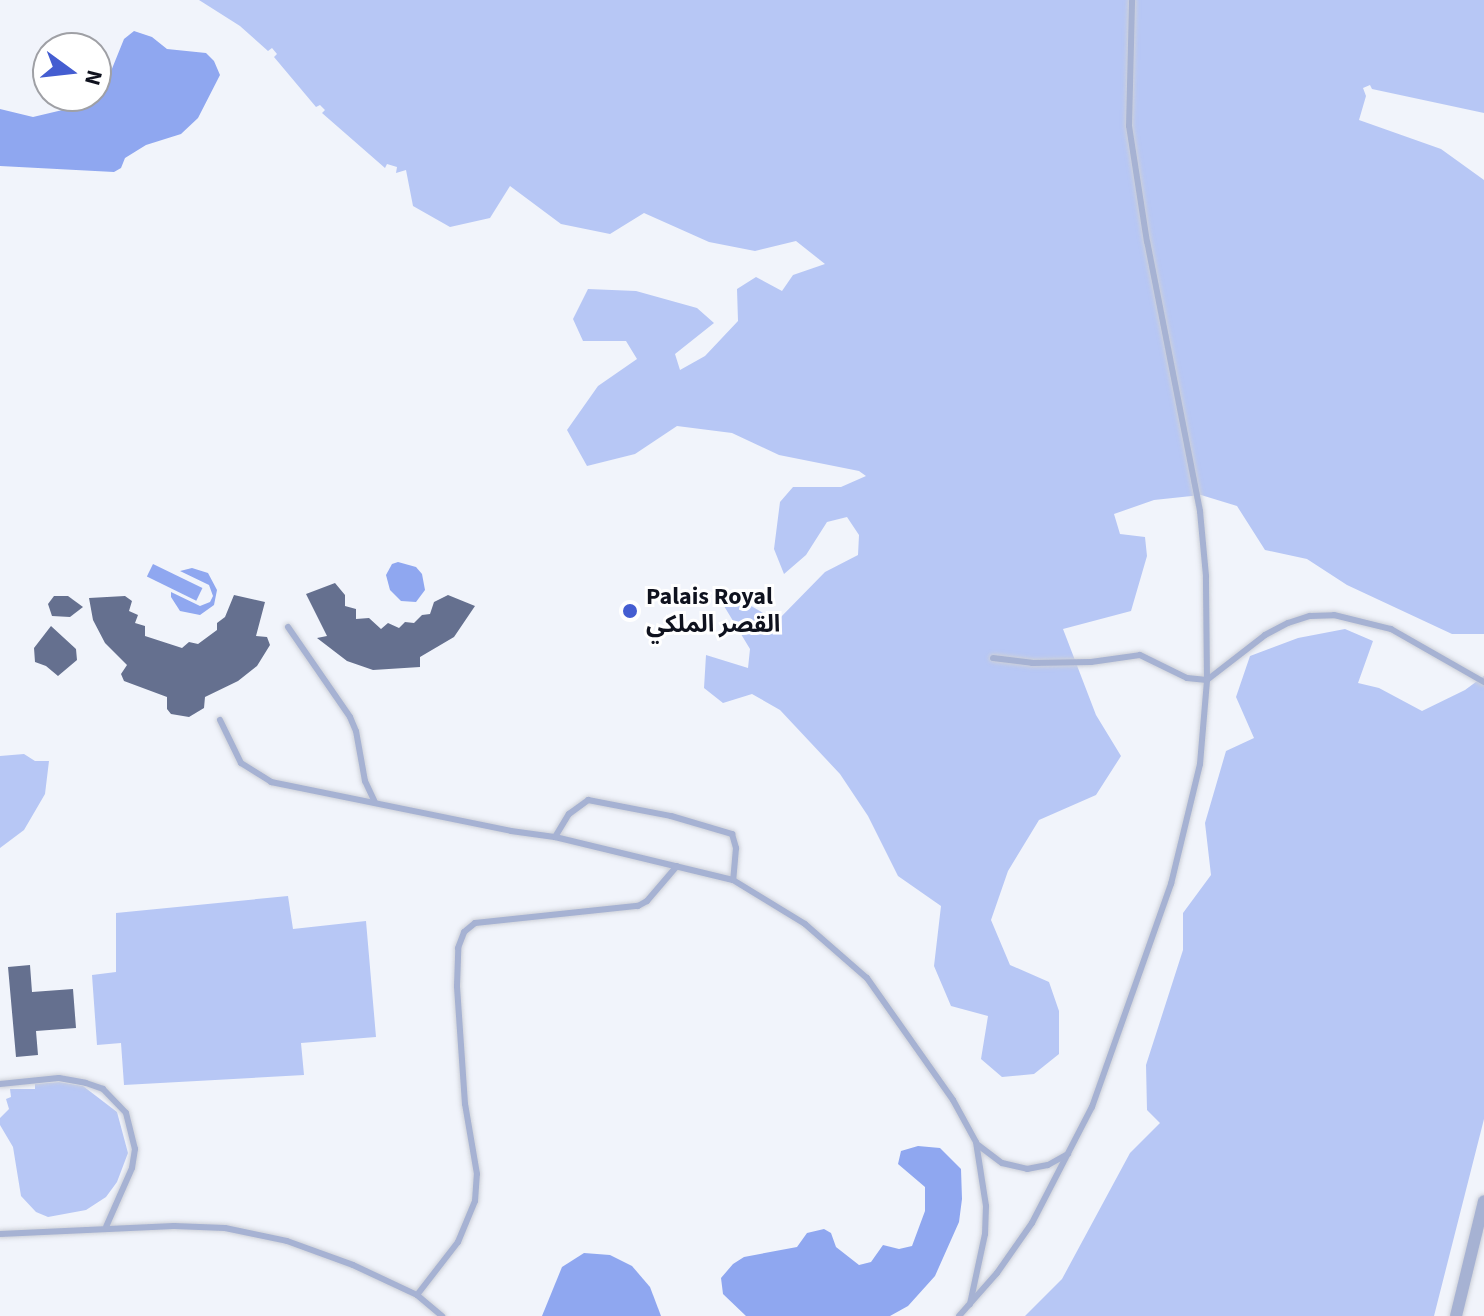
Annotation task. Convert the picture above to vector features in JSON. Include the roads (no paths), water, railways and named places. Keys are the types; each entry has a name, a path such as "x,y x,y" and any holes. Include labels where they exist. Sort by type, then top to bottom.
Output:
{"street":[{"path":"1456,1316 1484,1201"}],"lane":[{"path":"959,1316 997,1273 1032,1223 1092,1107 1171,884 1200,764 1207,680 1206,576 1200,511 1147,242 1129,126 1132,0"},
{"path":"993,658 1032,663 1091,662 1140,655 1187,678 1207,680 1265,635 1288,623 1310,616 1334,615 1391,629 1484,682"},
{"path":"288,627 350,717 365,781 375,802"},
{"path":"220,720 233,752 255,775 302,789 555,837 733,880 805,924 867,978 953,1100 976,1142 986,1206 985,1234 970,1304"},
{"path":"555,837 569,814 588,800 671,816 732,834 736,848 733,880"},
{"path":"417,1295 458,1242 475,1201 477,1174 465,1104 457,986 458,948 464,932 475,923 638,906 647,901 677,866"},
{"path":"0,1084 59,1078 86,1083 103,1089 126,1113 135,1149 132,1168 106,1227"},
{"path":"976,1142 1002,1163 1027,1169 1048,1165 1071,1152"},
{"path":"0,1234 106,1227 225,1228 287,1241 353,1265 417,1295 442,1316"}],"place":[{"name":"Palais Royal القصر الملكي","path":"630,611"}]}
